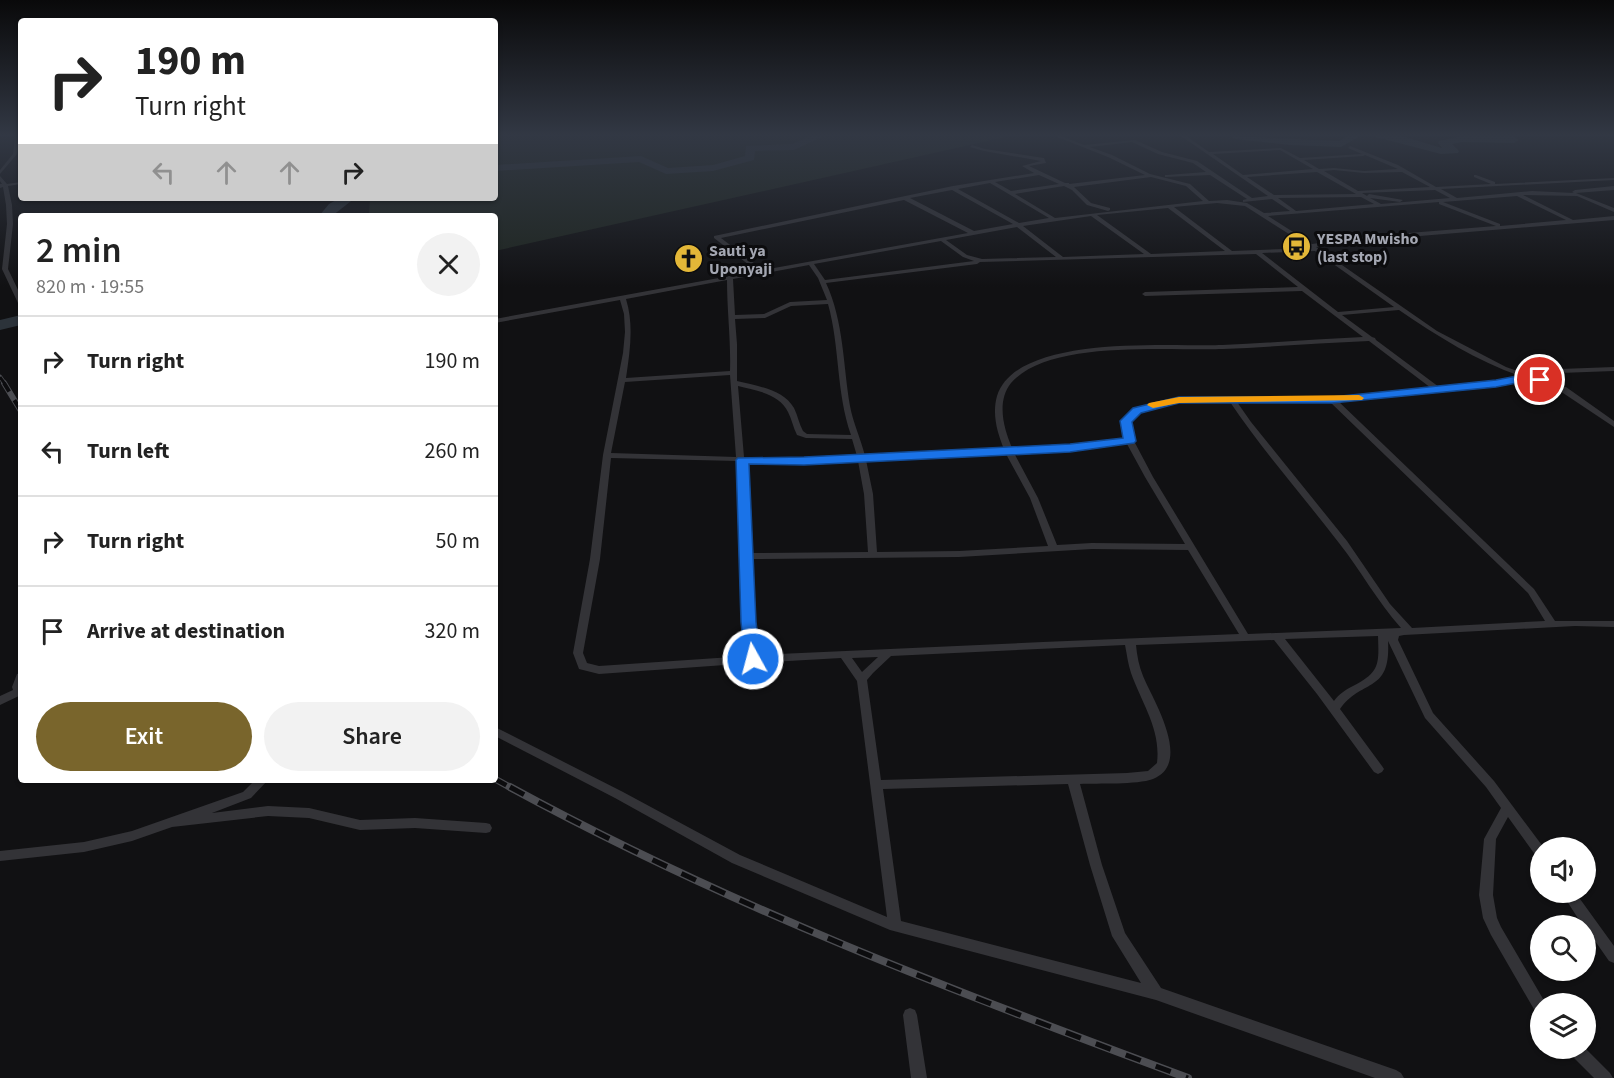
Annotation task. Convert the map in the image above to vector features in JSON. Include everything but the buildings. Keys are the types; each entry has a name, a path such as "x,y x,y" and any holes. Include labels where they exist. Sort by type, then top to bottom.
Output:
{"street":[{"path":"2,186 10,224 5,269 18,297"},
{"path":"761,272 716,237 962,186"},
{"path":"999,186 1054,219"},
{"path":"1010,193 1059,186"},
{"path":"1069,186 1089,204 1119,211"},
{"path":"1190,186 1209,203"},
{"path":"1231,186 1250,199"},
{"path":"1258,186 1296,213"},
{"path":"1347,186 1381,206"},
{"path":"1239,203 1250,199 1274,197 1361,194 1455,186"},
{"path":"1499,186 1572,221"},
{"path":"1434,187 1457,200"},
{"path":"953,188 1018,225 1063,259"},
{"path":"1562,194 1614,188"},
{"path":"1361,194 1420,203"},
{"path":"1264,215 1516,194 1581,196 1614,210"},
{"path":"905,198 973,233"},
{"path":"1439,201 1503,227"},
{"path":"498,320 1054,219 1168,206 1239,203 1250,206 1264,215 1435,332 1504,368 1563,389 1614,425"},
{"path":"1168,206 1230,252"},
{"path":"1092,214 1148,254"},
{"path":"824,282 982,261 1257,252 1313,248 1371,238 1614,218"},
{"path":"942,240 965,256 982,261"},
{"path":"1257,252 1439,390"},
{"path":"811,264 824,282 831,302 853,437 862,458 873,555"},
{"path":"730,277 734,372 742,460 748,622 753,659"},
{"path":"1145,294 1305,289"},
{"path":"623,298 629,316 622,380 607,455 594,562 578,653 583,666 599,670 753,659 1276,635 1552,624 1614,624"},
{"path":"732,317 765,316 790,304 831,302"},
{"path":"1336,314 1401,308"},
{"path":"1054,549 1034,497 1008,450 998,420 1001,396 1011,379 1024,369 1051,358 1118,349 1222,347 1373,339"},
{"path":"1246,638 1149,477 1130,441 1126,421 1137,410 1179,400 1332,400 1439,390 1563,371 1614,369"},
{"path":"1563,371 1557,382 1563,389"},
{"path":"622,380 734,372"},
{"path":"735,383 770,393 783,400 790,409 800,433 806,436 853,437"},
{"path":"1232,399 1248,423 1344,543 1387,606 1408,630"},
{"path":"1332,400 1531,591 1552,624"},
{"path":"607,455 742,460 862,458 1070,448 1130,441"},
{"path":"745,556 873,555 1144,545 1192,547"},
{"path":"1408,630 1395,634 1393,640 1422,703 1437,726 1490,784 1530,838"},
{"path":"1335,710 1339,701 1369,685 1380,673 1385,646 1383,632"},
{"path":"1276,635 1378,769"},
{"path":"876,785 1073,781 1141,777 1158,771 1163,765 1164,742 1157,718 1136,673 1130,642"},
{"path":"862,680 868,670 888,653"},
{"path":"845,656 862,680 896,926"},
{"path":"0,700 18,692"},
{"path":"498,733 736,859 896,926 1156,993 1396,1078"},
{"path":"1073,781 1096,865 1119,936 1156,993"},
{"path":"0,856 104,843 132,836 247,795 259,783"},
{"path":"1507,807 1490,839 1486,895 1490,918 1496,932 1532,993"},
{"path":"172,822 268,811 309,813 360,825 415,823 486,828"},
{"path":"1575,903 1614,957"},
{"path":"910,1015 919,1078"},
{"path":"1585,1059 1605,1078"}],"shaded area":[{"path":"498,186 785,186 498,250 498,213 369,213 370,201 498,201"}],"waterway":[{"path":"328,213 344,201"},
{"path":"0,325 18,321"}],"railway":[{"path":"0,377 5,384"},
{"path":"4,383 18,406"},
{"path":"498,781 513,789"},
{"path":"510,787 592,830 759,909 929,980 1188,1078"}],"slow traffic":[{"path":"1153,405 1179,400 1359,398"}],"place":[{"name":"YESPA Mwisho (last stop)","path":"1296,247"},
{"name":"Sauti ya Uponyaji","path":"688,259"}],"route":[{"path":"753,659 748,622 742,460 804,461 1070,448 1130,441 1126,421 1137,410 1179,400 1332,400 1496,383 1527,377 1540,380"}]}
